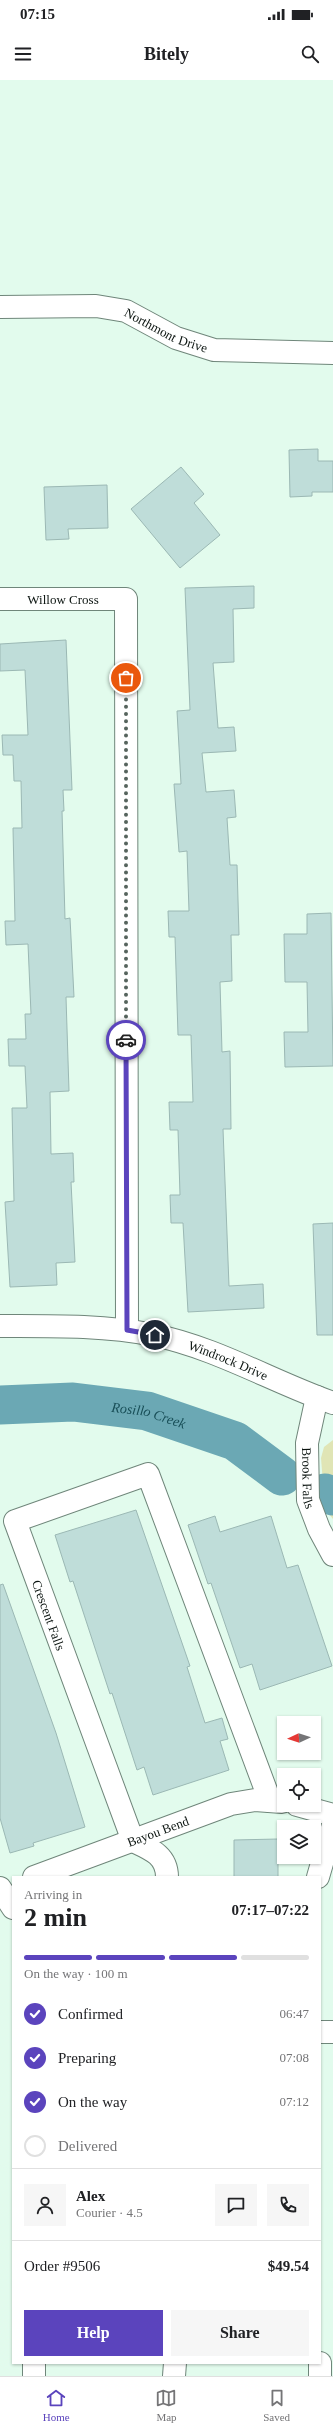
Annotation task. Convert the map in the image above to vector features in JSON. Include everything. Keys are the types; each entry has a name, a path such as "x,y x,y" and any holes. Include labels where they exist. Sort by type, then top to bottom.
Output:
{"street":[{"name":"Northmont Drive","path":"0,307 96,306 126,311 176,338 214,350 333,353"},
{"name":"Willow Cross","path":"0,599 126,599 127,1330"},
{"name":"Windrock Drive","path":"0,1326 57,1326 127,1330 188,1344 257,1370 325,1400"},
{"name":"Brook Falls","path":"325,1400 307,1443 308,1500 319,1528 333,1555"},
{"name":"Crescent Falls","path":"133,1841 15,1521 148,1474 277,1801"},
{"name":"Bayou Bend","path":"37,1876 231,1804 255,1800 277,1801"},
{"path":"321,1812 333,1815"},
{"path":"318,1876 333,1825"},
{"path":"133,1841 156,1852 167,1867 167,1876"},
{"path":"12,1885 0,1889 12,1907"},
{"path":"321,2032 333,2032"},
{"path":"34,2364 34,2376"},
{"path":"174,2376 175,2364"},
{"path":"320,2364 320,2376"}],"green space":[{"path":"333,1440 333,1519 325,1509 321,1458 324,1447"}],"building":[{"path":"318,449 318,461 333,461 333,492 312,492 312,496 290,497 289,450"},
{"path":"181,467 204,494 194,503 220,535 180,568 131,509"},
{"path":"107,485 108,528 68,529 69,539 46,540 44,487"},
{"path":"254,586 254,608 233,609 234,662 213,663 218,728 234,727 236,751 202,753 206,792 234,790 236,817 227,818 230,865 237,865 239,935 231,935 232,981 220,982 222,1052 230,1051 231,1129 223,1129 229,1286 263,1284 264,1308 188,1312 183,1223 171,1223 170,1195 180,1195 178,1130 170,1130 169,1102 193,1102 191,1035 178,1035 175,937 169,937 168,911 189,911 187,851 179,852 174,784 181,784 177,711 190,710 185,588"},
{"path":"66,640 72,790 63,790 64,811 62,811 65,919 70,918 74,997 66,997 69,1091 50,1092 51,1154 73,1153 74,1182 71,1182 75,1262 56,1263 57,1285 10,1287 5,1202 14,1201 12,1108 27,1108 25,1066 9,1066 8,1039 26,1039 25,1014 31,1014 28,944 6,945 5,921 15,921 13,828 22,828 21,781 14,781 13,755 3,755 2,735 28,735 25,670 0,671 0,644"},
{"path":"331,913 333,1066 285,1067 284,1032 308,1032 307,982 285,982 284,934 307,934 307,914"},
{"path":"333,1223 333,1335 317,1335 313,1224"},
{"path":"136,1510 190,1666 187,1667 205,1723 222,1718 228,1739 220,1741 229,1770 153,1795 144,1767 137,1770 73,1581 70,1582 55,1535"},
{"path":"215,1516 220,1532 271,1516 287,1568 298,1565 332,1666 260,1690 252,1664 240,1668 211,1583 208,1584 188,1525"},
{"path":"3,1584 56,1733 85,1827 33,1843 34,1846 10,1853 0,1818 0,1585"},
{"path":"277,1839 278,1876 234,1876 234,1840"}],"waterway":[{"name":"Rosillo Creek","path":"0,1405 73,1402 147,1411 235,1441 282,1476"},
{"name":"Rosillo Creek","path":"325,1493 333,1496"}],"way so far":[{"path":"126,678 126,1040"}],"route":[{"path":"126,1040 127,1330 155,1335"}]}
